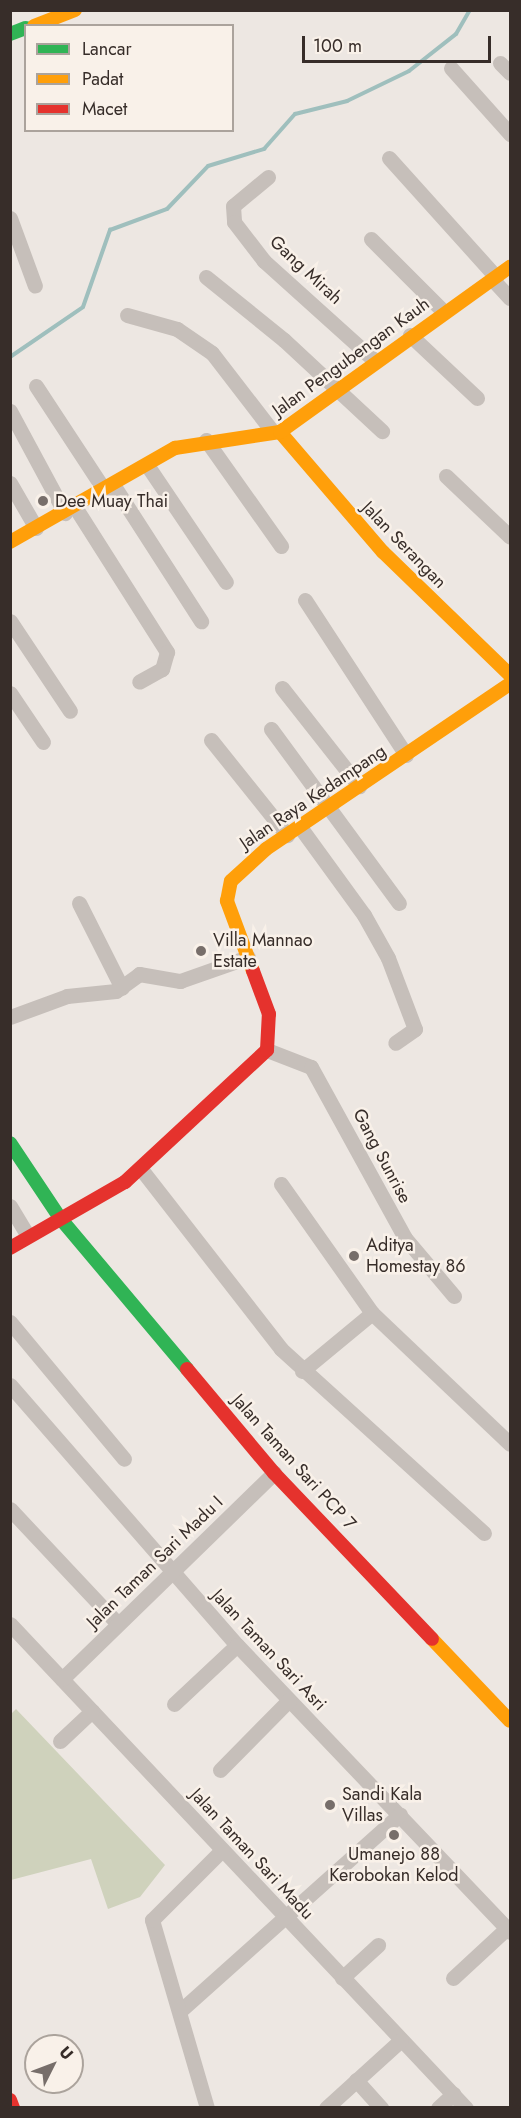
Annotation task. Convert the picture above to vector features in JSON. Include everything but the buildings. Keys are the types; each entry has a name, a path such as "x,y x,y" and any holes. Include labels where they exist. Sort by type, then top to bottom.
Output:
{"street":[{"path":"39,24 75,10"},
{"path":"451,69 510,134"},
{"path":"389,158 510,298"},
{"name":"Gang Mirah","path":"268,177 232,206 234,222 276,272 375,361"},
{"path":"10,218 35,286"},
{"path":"371,239 444,312"},
{"name":"Jalan Pengubengan Kauh","path":"10,542 110,488 175,448 206,440 276,432 410,335 510,267"},
{"path":"206,277 338,388 382,431"},
{"path":"127,315 177,329 212,353 276,432"},
{"path":"410,335 477,398"},
{"path":"36,386 110,488 201,621"},
{"path":"10,411 70,510 167,652 162,669 139,682"},
{"name":"Jalan Serangan","path":"276,432 383,552 510,675"},
{"path":"206,440 281,546"},
{"path":"147,465 226,582"},
{"path":"446,476 510,537"},
{"path":"10,483 36,528"},
{"path":"305,600 406,755"},
{"path":"10,621 70,711"},
{"name":"Jalan Raya Kedampang","path":"267,1050 269,1014 227,901 227,886 249,861 510,684"},
{"path":"282,688 360,786"},
{"path":"10,693 43,742"},
{"path":"271,729 332,805 399,903"},
{"path":"211,740 294,831 368,921 405,1003 415,1031 395,1043"},
{"path":"79,903 122,988"},
{"path":"11,1017 67,996 122,988 139,974 180,981 248,957"},
{"path":"10,1248 27,1234 98,1201 141,1169 267,1050"},
{"name":"Gang Sunrise","path":"267,1050 312,1068 405,1238 454,1296"},
{"name":"Jalan Taman Sari PCP 7","path":"10,1143 60,1218 274,1473 510,1721"},
{"path":"141,1169 302,1371 484,1533"},
{"path":"281,1184 372,1313 510,1444"},
{"path":"10,1206 27,1234"},
{"path":"302,1371 372,1313"},
{"path":"10,1322 124,1459"},
{"name":"Jalan Taman Sari Asri","path":"10,1385 237,1646 509,1930"},
{"name":"Jalan Taman Sari Madu I","path":"62,1678 117,1623 173,1575 274,1473"},
{"path":"10,1509 117,1623"},
{"name":"Jalan Taman Sari Madu","path":"10,1624 284,1918 466,2108"},
{"path":"174,1704 237,1646"},
{"path":"220,1770 289,1700"},
{"path":"60,1741 92,1711"},
{"path":"180,2011 400,1814"},
{"path":"207,2108 152,1920 222,1850"},
{"path":"453,1978 509,1930"},
{"path":"342,1978 378,1945"},
{"path":"326,2108 401,2040"},
{"path":"356,2080 381,2108"},
{"path":"438,2108 453,2094"},
{"path":"10,2100 13,2108"}],"green space":[{"path":"16,1709 165,1865 140,1897 108,1909 91,1859 11,1880 10,1715"}],"waterway":[{"path":"10,357 83,307 110,230 167,209 208,166 264,149 295,114 347,101 409,71 456,34 470,10"}],"traffic: fast":[{"path":"10,34 24,29"},
{"path":"10,1143 60,1218 187,1369"}],"traffic: slow":[{"path":"39,24 75,10"},
{"path":"10,542 175,448 280,432 510,267"},
{"path":"280,432 383,552 510,675"},
{"path":"253,971 227,901 231,881 266,849 510,684"},
{"path":"432,1639 510,1721"}],"traffic: jam":[{"path":"10,1248 125,1182 267,1050 269,1014 253,971"},
{"path":"187,1369 274,1473 432,1639"},
{"path":"10,2100 13,2108"}],"place":[{"name":"Dee Muay Thai","path":"43,501"},
{"name":"Villa Mannao Estate","path":"201,951"},
{"name":"Aditya Homestay 86","path":"354,1256"},
{"name":"Sandi Kala Villas","path":"330,1805"},
{"name":"Umanejo 88 Kerobokan Kelod","path":"394,1835"}]}
